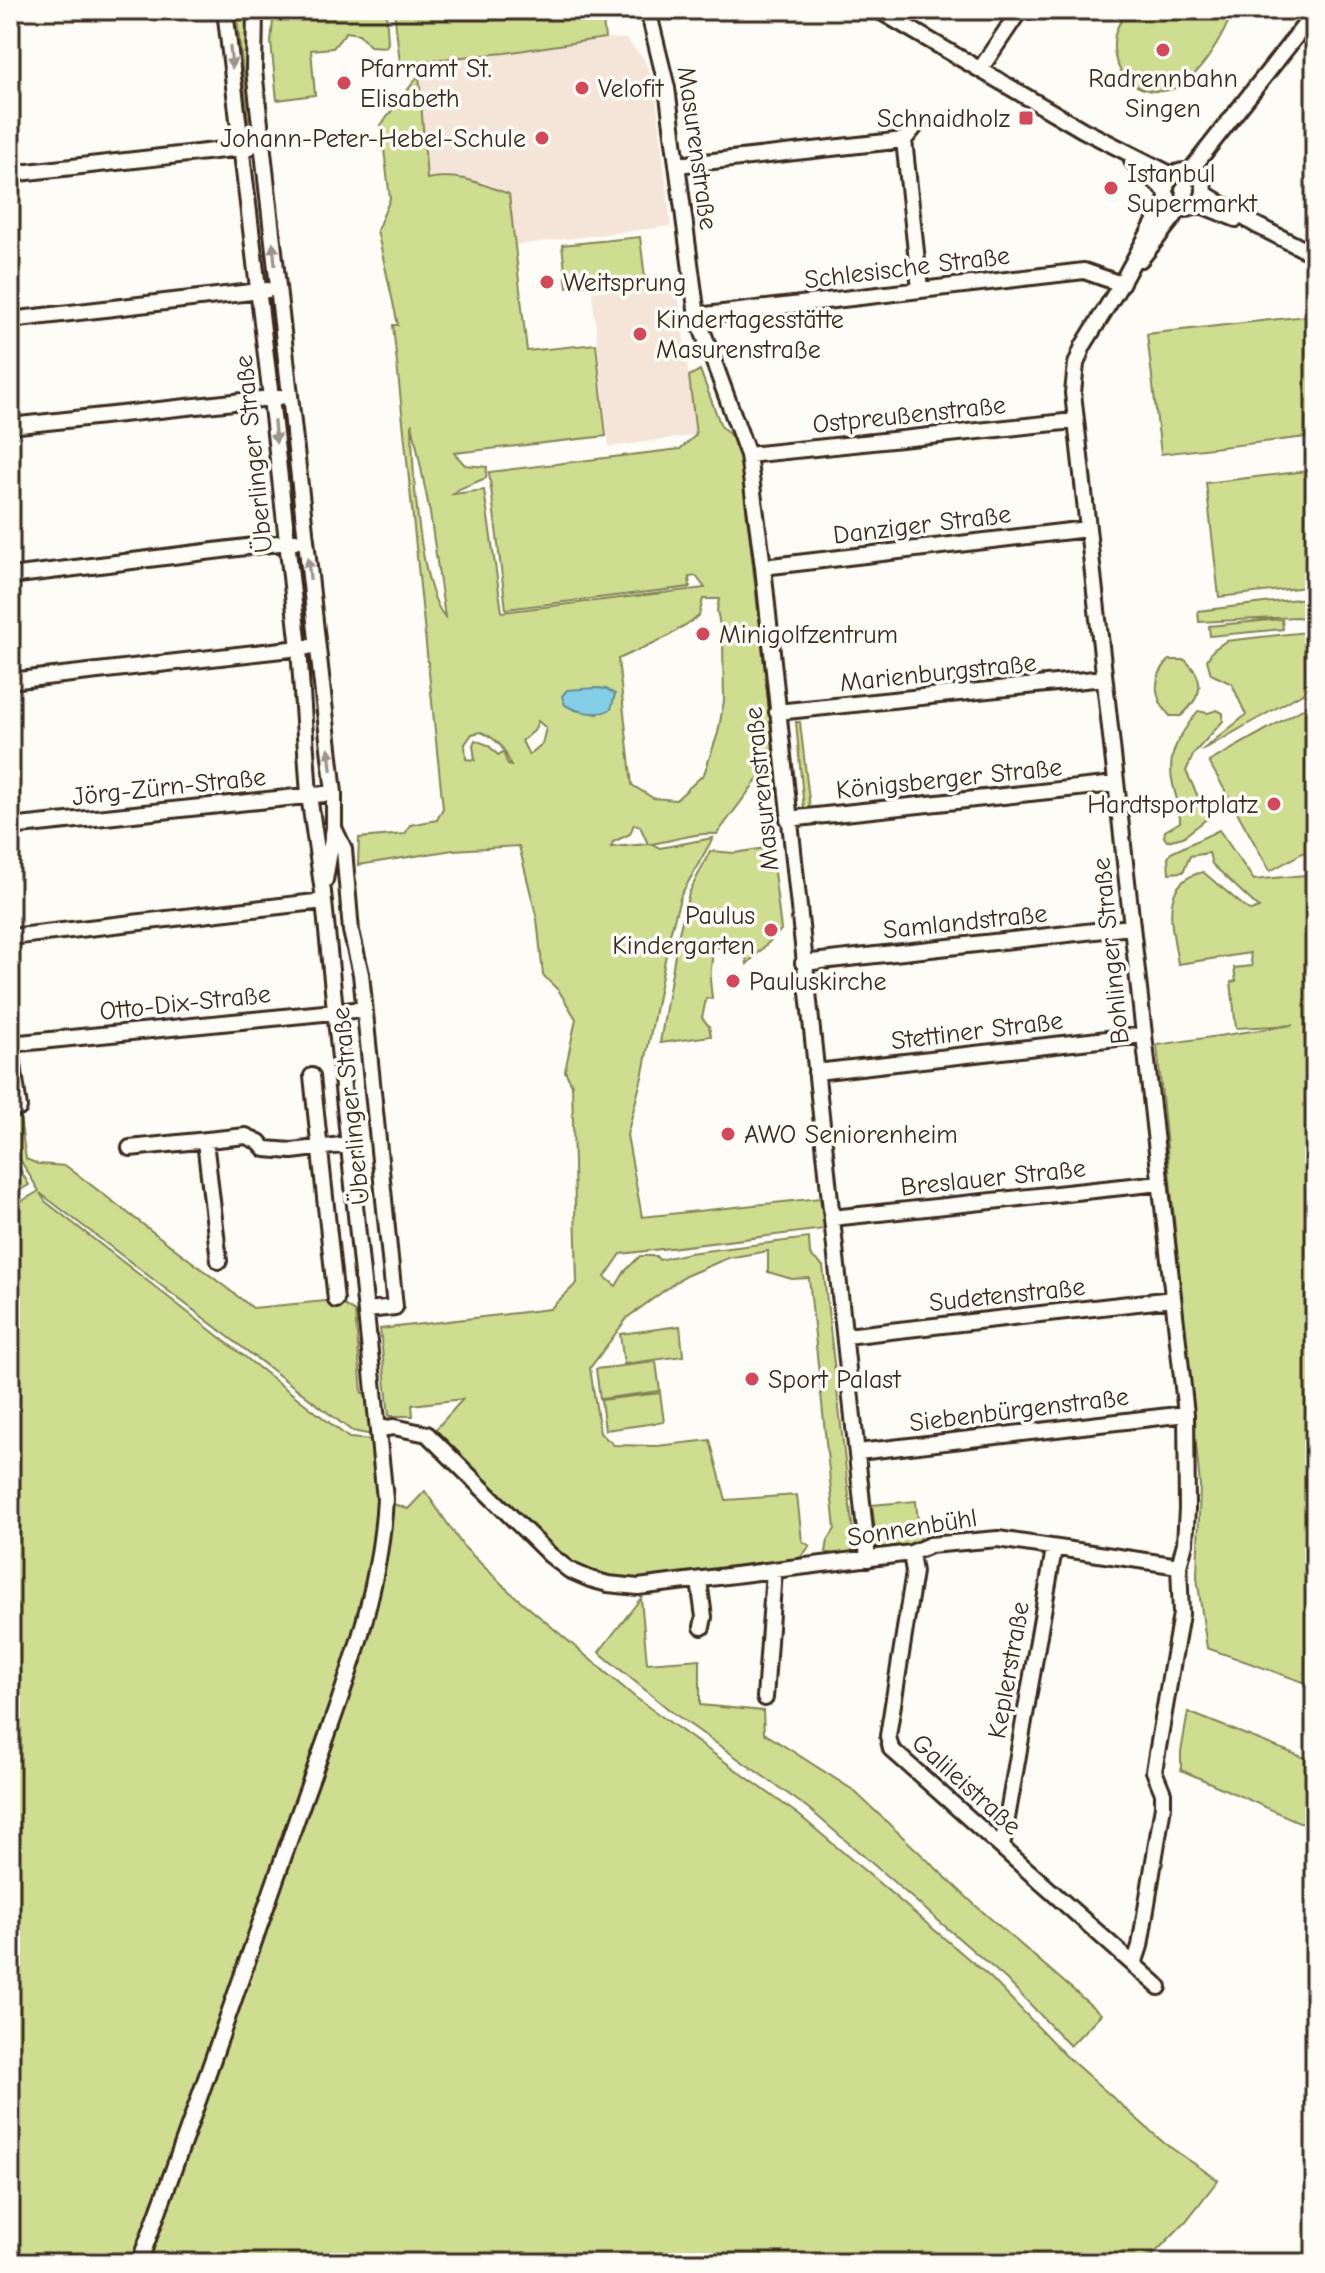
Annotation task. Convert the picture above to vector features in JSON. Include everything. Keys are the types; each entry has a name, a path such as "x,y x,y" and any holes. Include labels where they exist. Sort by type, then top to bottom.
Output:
{"street":[{"name":"Überlinger Straße","path":"139,2263 341,1693 374,1582 383,1533 385,1499 324,896 309,795 299,648 225,10"},
{"name":"Überlinger Straße","path":"255,10 254,70 334,793 334,828 324,896"},
{"name":"Masurenstraße","path":"640,10 651,17 667,85 697,316 748,455 763,567 868,1559"},
{"path":"878,10 1120,150 1172,175 1181,171 1195,175"},
{"path":"981,68 1020,10"},
{"path":"1201,199 1195,175 1232,117 1315,12"},
{"path":"677,165 904,140 918,123"},
{"path":"904,140 920,289"},
{"path":"10,174 262,146"},
{"path":"1120,150 1181,208 1201,199 1315,255"},
{"path":"1167,194 1172,175"},
{"name":"Bohlinger Straße","path":"1134,1964 1140,1946 1163,1806 1163,1793 1154,1771 1181,1614 1179,1566 1185,1543 1186,1414 1074,421 1076,364 1087,338 1121,284 1167,194"},
{"name":"Bohlinger Straße","path":"1121,284 1181,208"},
{"name":"Schlesische Straße","path":"697,316 1084,271 1121,284"},
{"path":"10,320 277,289"},
{"path":"10,426 289,396"},
{"name":"Ostpreußenstraße","path":"748,455 1074,421"},
{"name":"Danziger Straße","path":"763,567 1087,529"},
{"path":"10,576 306,540"},
{"path":"10,681 318,646"},
{"name":"Marienburgstraße","path":"777,712 1104,678"},
{"name":"Königsberger Straße","path":"788,819 1115,784"},
{"name":"Jörg-Zürn-Straße","path":"10,827 334,793"},
{"name":"Überlinger Straße","path":"334,828 344,849 351,931 361,974 395,1307 367,1310"},
{"path":"10,937 324,896"},
{"name":"Samlandstraße","path":"803,963 1131,927"},
{"name":"Otto-Dix-Straße","path":"10,1043 364,1009"},
{"name":"Stettiner Straße","path":"816,1072 1143,1035"},
{"path":"10,1043 19,1108"},
{"path":"312,1076 336,1300"},
{"path":"130,1148 246,1136 265,1149 292,1151 350,1144"},
{"path":"205,1141 219,1261"},
{"name":"Breslauer Straße","path":"832,1218 1160,1183"},
{"name":"Sudetenstraße","path":"846,1336 1173,1299"},
{"name":"Siebenbürgenstraße","path":"858,1452 1186,1414"},
{"name":"Sonnenbühl","path":"379,1429 394,1427 427,1434 550,1555 569,1570 608,1584 638,1587 699,1581 911,1553 930,1545 998,1539 1179,1566"},
{"name":"Keplerstraße","path":"1002,1847 1054,1549"},
{"name":"Galileistraße","path":"911,1553 914,1572 888,1736 891,1749 1159,1987"},
{"path":"765,1698 774,1571"},
{"path":"699,1581 704,1617 702,1627"}],"shaded area":[{"name":"Johann-Peter-Hebel-Schule","path":"605,38 626,39 643,58 655,87 671,226 516,245 509,194 483,182 458,176 443,175 427,179 418,64"},
{"name":"Kindertagesstätte Masurenstraße","path":"677,284 696,435 609,447 592,292"}],"green space":[{"path":"234,10 246,10 255,128 249,129 237,18"},
{"path":"274,10 386,10 388,43 386,47 370,46 359,34 346,32 333,48 311,50 315,95 277,100 271,42"},
{"path":"394,10 589,10 603,21 605,38 505,53 400,63"},
{"name":"Radrennbahn Singen","path":"1128,10 1233,10 1225,30 1197,71 1181,85 1156,91 1134,85 1119,68 1115,56 1115,33"},
{"path":"419,75 427,179 459,178 509,194 527,351 596,344 606,436 454,453 465,465 487,467 486,478 453,494 484,490 502,612 705,588 696,576 689,577 690,587 506,609 489,472 680,449 696,435 689,376 700,370 721,426 739,444 773,744 771,761 717,834 692,835 651,844 660,848 713,838 681,895 627,1135 642,1217 820,1198 825,1229 621,1254 605,1277 616,1286 640,1256 656,1256 659,1260 689,1253 809,1238 810,1255 823,1266 854,1541 852,1552 836,1555 826,1552 828,1540 835,1529 809,1278 792,1279 768,1272 768,1251 728,1258 683,1277 628,1317 590,1368 600,1433 614,1445 657,1446 710,1440 726,1500 797,1495 802,1541 810,1546 800,1558 650,1579 612,1577 589,1570 556,1552 435,1430 463,1399 412,1405 413,1416 389,1416 380,1329 550,1309 577,1283 572,1085 565,1071 576,1019 559,991 543,975 537,919 519,846 453,850 358,865 359,838 405,834 410,825 437,820 443,808 393,325 398,325 377,230 390,199 381,125","holes":["412,423 430,513 445,617 429,580 416,495","703,599 719,599 717,610 723,641 724,701 718,733 704,774 676,800 653,798 632,785 618,659 667,637 699,616","606,689 598,714 575,710 575,691","538,721 546,728 542,744 529,755 522,741 534,731","481,732 500,745 511,766 503,752 498,755 488,745 475,740 475,760 466,759 465,744 472,734","634,824 640,826 648,844 611,847 613,842 630,834"]},
{"path":"640,237 645,278 567,287 562,245"},
{"path":"1315,315 1315,436 1161,454 1147,334"},
{"path":"1315,470 1315,586 1219,597 1206,483"},
{"path":"1315,597 1315,619 1296,617 1199,622 1198,611"},
{"path":"1282,619 1283,629 1210,636 1209,626"},
{"path":"1315,631 1315,686 1201,751 1246,715 1232,684 1211,674 1207,660 1213,650 1226,641"},
{"path":"1169,660 1185,660 1199,682 1197,695 1181,716 1170,716 1158,695 1157,681"},
{"name":"Hardtsportplatz","path":"1315,702 1315,846 1270,871 1209,762"},
{"path":"1217,710 1223,713 1223,721 1194,753 1186,771 1208,818 1183,837 1167,841 1165,831 1180,822 1171,769 1174,751 1198,711 1208,713"},
{"path":"796,722 800,722 810,809 804,810"},
{"path":"1219,830 1254,880 1305,875 1315,871 1315,1686 1207,1648 1197,1577 1200,1485 1157,1045 1293,1025 1236,1028 1231,982 1236,981 1234,968 1252,966 1250,953 1178,964 1171,909 1179,886 1189,877 1203,872 1251,911 1259,908 1212,864 1209,853 1190,856 1183,872 1169,873 1168,858 1171,853"},
{"path":"771,847 781,930 747,964 745,944 713,948 712,998 706,999 702,1018 709,1026 711,1036 660,1043 678,937 689,893 710,851 735,853"},
{"path":"10,1107 20,1119 26,1159 38,1164 66,1166 253,1308 336,1300 355,1312 362,1393 370,1393 373,1435 352,1431 40,1193 46,1202 349,1438 371,1440 377,1498 408,1509 425,1491 463,1546 509,1591 636,1698 799,1815 991,1978 1065,2055 1164,2143 1218,2180 1186,2221 1145,2263 10,2263 10,1208 39,1191 10,1143"},
{"path":"10,1152 29,1185 10,1196"},
{"path":"680,1326 683,1356 624,1364 620,1334"},
{"path":"656,1362 660,1391 600,1399 596,1369"},
{"path":"660,1393 664,1422 605,1430 601,1400"},
{"path":"916,1501 920,1542 902,1550 887,1552 877,1546 872,1505"},
{"path":"641,1598 647,1663 700,1659 700,1705 763,1711 764,1733 853,1790 975,1905 1101,2014 1070,2046 1006,1979 808,1808 672,1712 599,1652"},
{"path":"1188,1712 1315,1762 1315,1829 1181,1770"}],"water":[{"path":"596,688 615,694 611,709 588,713 565,705 562,696 567,690"}],"place":[{"name":"Radrennbahn Singen","path":"1163,50"},
{"name":"Pfarramt St. Elisabeth","path":"344,83"},
{"name":"Velofit","path":"582,88"},
{"name":"Schnaidholz","path":"1026,118"},
{"name":"Johann-Peter-Hebel-Schule","path":"542,138"},
{"name":"Istanbul Supermarkt","path":"1111,188"},
{"name":"Weitsprung","path":"547,282"},
{"name":"Kindertagesstätte Masurenstraße","path":"640,334"},
{"name":"Minigolfzentrum","path":"703,634"},
{"name":"Hardtsportplatz","path":"1274,804"},
{"name":"Paulus Kindergarten","path":"771,930"},
{"name":"Pauluskirche","path":"733,981"},
{"name":"AWO Seniorenheim","path":"728,1134"},
{"name":"Sport Palast","path":"752,1379"}]}
